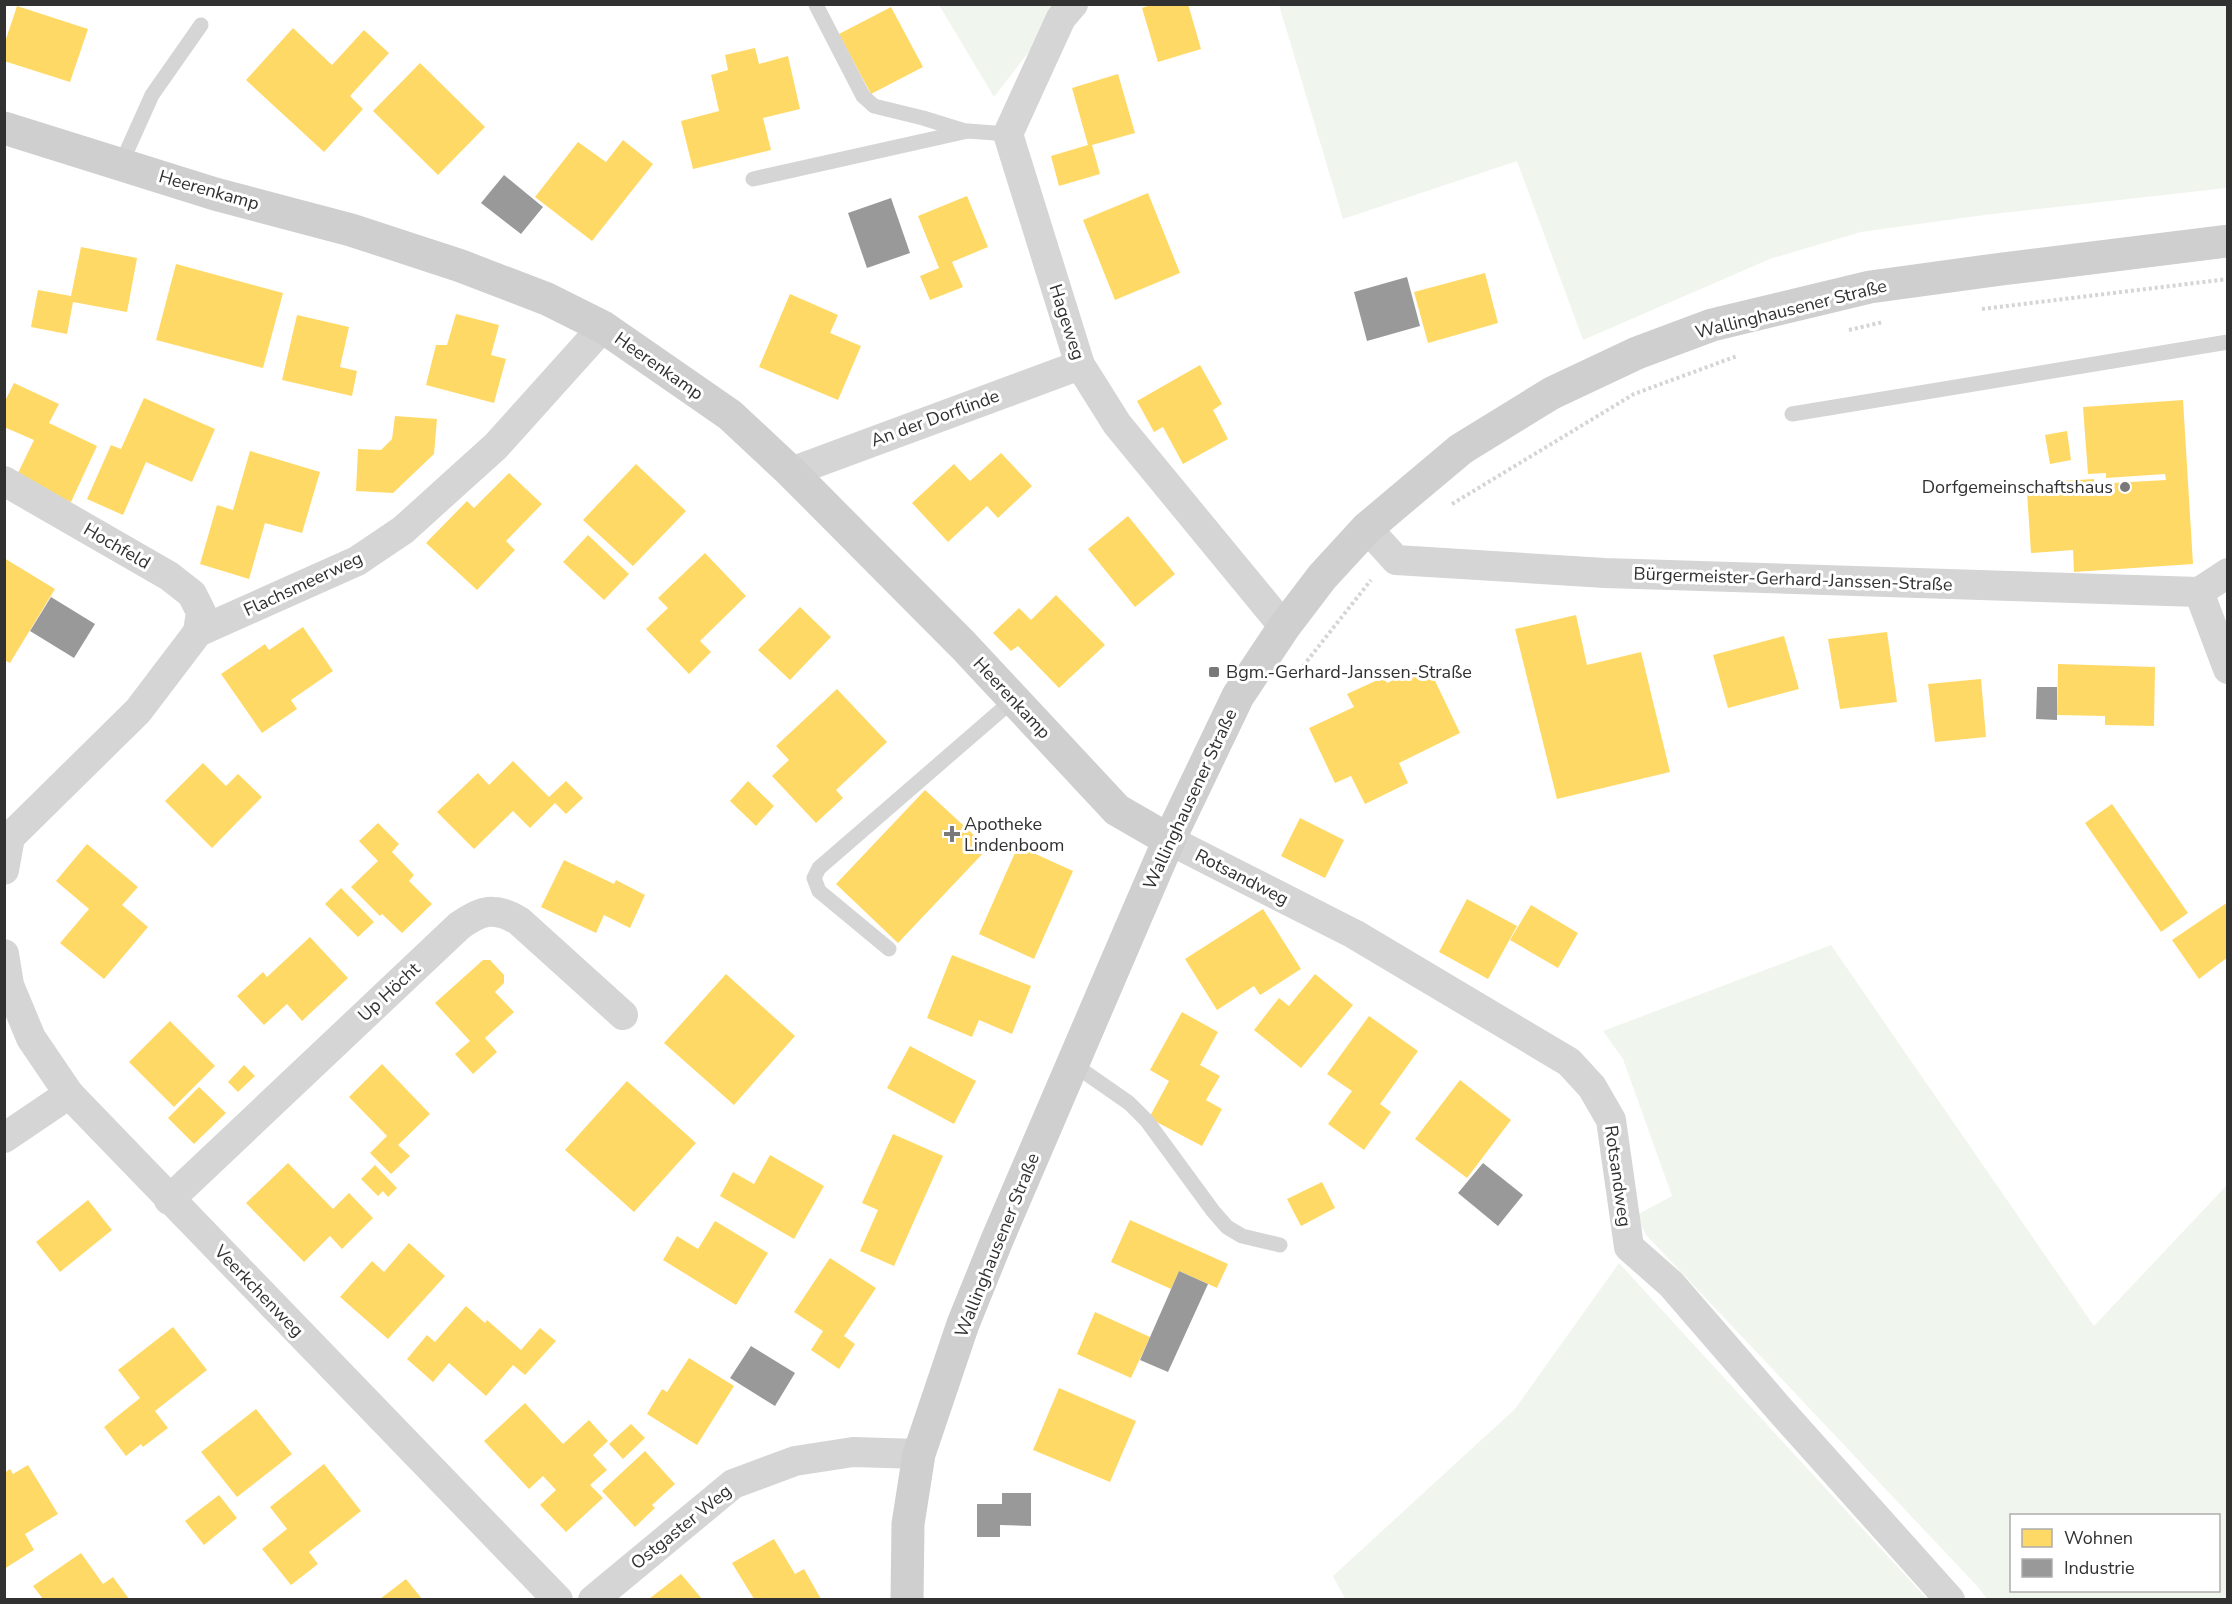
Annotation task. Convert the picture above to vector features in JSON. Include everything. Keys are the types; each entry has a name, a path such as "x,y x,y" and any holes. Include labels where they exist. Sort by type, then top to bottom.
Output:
{"street":[{"path":"1008,134 1061,18 1073,4"},
{"name":"Heerenkamp","path":"4,128 215,194 351,230 461,266 547,299 603,327 730,415 791,472 1117,810 1168,840"},
{"name":"Hageweg","path":"1008,134 1080,365 1117,424 1284,627"},
{"name":"Wallinghausener Straße","path":"907,1599 908,1524 919,1454 963,1324 1168,840 1238,696 1284,627 1322,577 1367,528 1461,449 1552,393 1637,353 1712,325 1870,287 2002,268 2228,241"},
{"name":"Flachsmeerweg","path":"8,836 138,711 198,633 357,561 404,530 496,446 603,327"},
{"name":"An der Dorflinde","path":"791,472 1080,365"},
{"name":"Hochfeld","path":"4,481 169,576 192,594 201,612 198,633"},
{"path":"1367,528 1390,553"},
{"name":"Bürgermeister-Gerhard-Janssen-Straße","path":"1390,553 1396,560 1605,573 2199,592"},
{"path":"2228,573 2199,592 2228,669"},
{"path":"4,870 8,836"},
{"name":"Rotsandweg","path":"1168,840 1354,934 1569,1062 1592,1087 1611,1120 1629,1248 1671,1284 1780,1410 1950,1599"},
{"name":"Up Höcht","path":"170,1200 459,926 472,917 489,911 506,913 519,921 622,1015"},
{"name":"Veerkchenweg","path":"4,954 9,985 31,1038 69,1094 558,1599"},
{"path":"4,1138 69,1094"},
{"name":"Ostgaster Weg","path":"593,1599 733,1484 795,1461 854,1452 919,1454"}],"lane":[{"path":"816,5 863,96 874,106 968,131 1008,134"},
{"path":"122,164 152,95 201,25"},
{"path":"753,179 968,131"},
{"path":"1792,414 2228,342"},
{"path":"889,949 819,891 814,878 819,868 1013,700"},
{"path":"1073,1064 1128,1103 1147,1121 1227,1227 1242,1236 1280,1245"}],"path":[{"path":"1979,309 2228,279"},
{"path":"1843,331 1888,321"},
{"path":"1451,505 1634,394 1742,354"},
{"path":"1286,688 1364,591 1390,553"}],"shaded area":[{"path":"939,5 1065,5 994,97"},
{"path":"1279,5 2227,5 2227,188 1984,215 1861,232 1770,259 1583,340 1517,161 1343,219"},
{"path":"1831,945 2094,1326 2227,1185 2227,1599 1987,1599 1647,1236 1635,1216 1672,1196 1623,1059 1603,1031"},
{"path":"1619,1263 1927,1599 1345,1599 1333,1576 1515,1409"}],"building: Wohnen":[{"path":"1153,4 1188,4 1201,49 1158,62 1142,8"},
{"path":"17,6 88,29 70,82 4,61 4,45"},
{"path":"891,7 923,67 871,94 839,34"},
{"path":"293,28 332,65 364,30 389,53 350,96 363,109 324,152 246,80"},
{"path":"755,48 759,64 788,56 800,109 763,118 771,150 693,169 681,121 719,111 711,75 728,70 725,55"},
{"path":"420,63 485,127 438,175 373,111"},
{"path":"1118,74 1135,133 1092,145 1100,174 1059,186 1051,156 1088,145 1072,88"},
{"path":"623,140 653,164 592,241 535,197 578,142 606,162"},
{"path":"1148,193 1180,273 1115,300 1083,220"},
{"path":"967,196 988,247 952,262 963,287 930,300 920,276 939,268 918,216"},
{"path":"81,247 137,258 127,312 73,302 67,334 31,327 38,290 71,296"},
{"path":"176,264 283,293 263,368 156,340"},
{"path":"1485,273 1498,323 1428,343 1414,292"},
{"path":"790,294 838,315 830,333 861,346 838,400 759,367"},
{"path":"456,314 499,325 491,355 506,359 494,403 426,385 436,345 447,345"},
{"path":"297,315 349,327 340,367 357,371 352,396 282,380"},
{"path":"1200,365 1222,404 1213,410 1228,439 1183,464 1163,427 1154,432 1137,401"},
{"path":"14,383 59,404 49,423 97,446 71,502 16,477 34,440 4,427 4,403"},
{"path":"144,398 215,429 192,482 146,462 123,515 87,499 111,445 121,449"},
{"name":"Dorfgemeinschaftshaus","path":"2183,400 2193,564 2074,572 2073,550 2031,553 2027,491 2061,489 2061,481 2094,479 2094,484 2166,480 2165,474 2106,478 2106,473 2088,474 2083,407"},
{"path":"395,416 437,419 434,454 393,493 356,491 358,449 381,450 392,439"},
{"path":"2067,431 2071,460 2050,464 2045,435"},
{"path":"250,451 320,472 302,533 265,523 249,579 200,564 217,505 233,510"},
{"path":"1001,453 1032,486 998,518 987,506 948,542 912,503 954,464 970,481"},
{"path":"636,464 686,511 633,566 583,520"},
{"path":"509,473 542,504 506,541 515,550 477,590 426,543 467,501 474,508"},
{"path":"1128,516 1175,574 1135,607 1088,549"},
{"path":"588,535 629,574 604,600 563,562"},
{"path":"705,553 746,596 700,641 711,652 689,674 646,629 668,608 658,598"},
{"path":"4,558 55,589 10,663 4,660"},
{"path":"1056,595 1105,645 1059,688 1018,646 1011,651 993,633 1019,608 1031,620"},
{"path":"800,607 831,637 790,680 758,650"},
{"path":"1576,615 1587,665 1641,652 1670,772 1557,799 1515,629"},
{"path":"303,627 333,671 291,700 297,709 262,733 221,674 265,644 269,650"},
{"path":"1887,632 1897,702 1840,709 1828,639"},
{"path":"1784,636 1799,689 1728,708 1713,655"},
{"path":"1427,664 1460,733 1399,763 1408,783 1365,804 1351,776 1335,783 1309,728 1354,707 1347,694 1384,677 1387,683"},
{"path":"2058,664 2155,667 2154,726 2105,725 2105,716 2057,715"},
{"path":"1981,679 1986,737 1935,742 1928,684"},
{"path":"837,689 887,742 836,790 843,798 816,823 772,776 789,760 776,746"},
{"path":"513,761 549,797 566,781 583,798 566,814 555,803 530,828 513,811 474,849 437,812 478,773 489,785"},
{"path":"203,763 226,786 238,774 262,797 212,848 165,801"},
{"path":"748,781 774,806 756,826 730,801"},
{"path":"925,790 988,848 898,943 836,884"},
{"path":"2112,804 2188,913 2161,932 2085,823"},
{"path":"1300,818 1344,840 1325,878 1281,856"},
{"path":"378,823 399,844 392,852 414,875 409,881 432,904 402,933 382,914 380,916 351,887 378,861 359,841"},
{"path":"87,844 138,887 122,905 148,927 104,979 60,943 89,909 56,881"},
{"path":"1018,846 1073,871 1034,959 979,934"},
{"path":"564,860 614,884 616,880 645,895 630,928 604,915 596,933 541,907"},
{"path":"341,888 374,922 358,937 325,904"},
{"path":"1467,899 1517,926 1488,979 1439,952"},
{"path":"2228,902 2228,957 2199,979 2172,940"},
{"path":"1531,905 1578,933 1558,968 1510,940"},
{"path":"1263,909 1301,969 1260,995 1254,986 1217,1010 1185,959"},
{"path":"310,937 348,978 302,1021 287,1004 264,1025 237,996 263,972 267,977"},
{"path":"952,955 1031,986 1012,1034 979,1020 972,1037 927,1018"},
{"path":"483,960 490,960 504,975 504,983 495,992 514,1012 485,1038 497,1052 473,1074 455,1054 470,1041 435,1003"},
{"path":"726,974 795,1036 734,1105 664,1043"},
{"path":"1315,974 1353,1005 1301,1068 1254,1030 1279,998 1289,1006"},
{"path":"1182,1012 1218,1032 1200,1065 1220,1076 1206,1100 1222,1109 1202,1146 1149,1118 1169,1081 1150,1070"},
{"path":"1369,1016 1418,1051 1380,1104 1391,1112 1364,1150 1328,1124 1352,1091 1327,1074"},
{"path":"170,1021 215,1066 174,1107 129,1062"},
{"path":"910,1046 976,1081 954,1124 887,1088"},
{"path":"382,1064 430,1114 398,1145 410,1156 391,1174 370,1153 387,1136 349,1097"},
{"path":"244,1065 255,1076 238,1092 228,1082"},
{"path":"1460,1080 1511,1120 1467,1178 1415,1139"},
{"path":"627,1081 696,1143 634,1212 565,1150"},
{"path":"199,1087 226,1113 194,1144 168,1118"},
{"path":"893,1134 943,1156 894,1266 860,1251 878,1210 862,1203"},
{"path":"770,1155 824,1186 794,1239 720,1196 733,1172 754,1184"},
{"path":"288,1163 333,1209 349,1193 373,1218 342,1249 330,1236 304,1262 246,1203"},
{"path":"375,1165 397,1188 388,1197 383,1191 378,1196 361,1179"},
{"path":"1322,1182 1335,1208 1301,1226 1287,1199"},
{"path":"88,1200 112,1230 60,1272 36,1242"},
{"path":"1130,1220 1228,1264 1217,1288 1179,1271 1171,1289 1111,1262"},
{"path":"715,1221 768,1253 736,1305 663,1260 677,1236 698,1249"},
{"path":"409,1243 445,1276 388,1339 340,1297 372,1261 384,1272"},
{"path":"830,1258 876,1288 844,1336 855,1344 839,1369 811,1350 823,1331 794,1312"},
{"path":"466,1306 485,1323 487,1320 521,1350 540,1328 556,1341 525,1375 513,1365 486,1396 449,1363 433,1382 407,1359 427,1335 435,1342"},
{"path":"1095,1312 1150,1337 1131,1378 1077,1354"},
{"path":"173,1327 207,1370 155,1411 168,1428 143,1447 141,1444 126,1456 104,1427 140,1398 118,1370"},
{"path":"689,1358 734,1386 697,1445 647,1414 662,1389 667,1392"},
{"path":"1059,1388 1136,1421 1110,1482 1033,1450"},
{"path":"525,1403 563,1444 589,1420 608,1441 593,1455 607,1470 590,1485 603,1498 566,1532 540,1505 556,1490 543,1476 529,1489 484,1441"},
{"path":"256,1409 292,1454 237,1497 201,1452"},
{"path":"631,1424 645,1438 623,1459 609,1444"},
{"path":"645,1451 675,1484 652,1505 655,1508 635,1527 602,1491"},
{"path":"324,1464 361,1511 309,1552 318,1564 291,1585 262,1549 287,1529 270,1507"},
{"path":"28,1465 58,1514 25,1534 34,1550 4,1569 4,1473 10,1469 13,1474"},
{"path":"219,1495 237,1518 204,1545 185,1521"},
{"path":"774,1539 795,1574 804,1569 821,1599 754,1599 732,1563"},
{"path":"81,1553 103,1584 113,1577 129,1599 43,1599 33,1586"},
{"path":"681,1574 702,1599 649,1599"},
{"path":"406,1579 422,1599 380,1599"}],"building: Industrie":[{"path":"504,175 543,207 521,234 481,203"},
{"path":"891,198 910,253 867,268 848,213"},
{"path":"1407,277 1420,326 1367,341 1354,292"},
{"path":"51,597 95,624 74,658 30,631"},
{"path":"2037,687 2057,687 2057,720 2036,719"},
{"path":"1483,1163 1523,1195 1498,1226 1458,1193"},
{"path":"1179,1271 1208,1284 1168,1372 1140,1360"},
{"path":"751,1346 795,1373 775,1406 730,1378"},
{"path":"1002,1493 1031,1493 1031,1526 1000,1525 1000,1537 977,1537 977,1504 1002,1504"}],"place":[{"name":"Dorfgemeinschaftshaus","path":"2125,487"},
{"name":"Bgm.-Gerhard-Janssen-Straße","path":"1214,672"},
{"name":"Apotheke Lindenboom","path":"952,834"}]}
